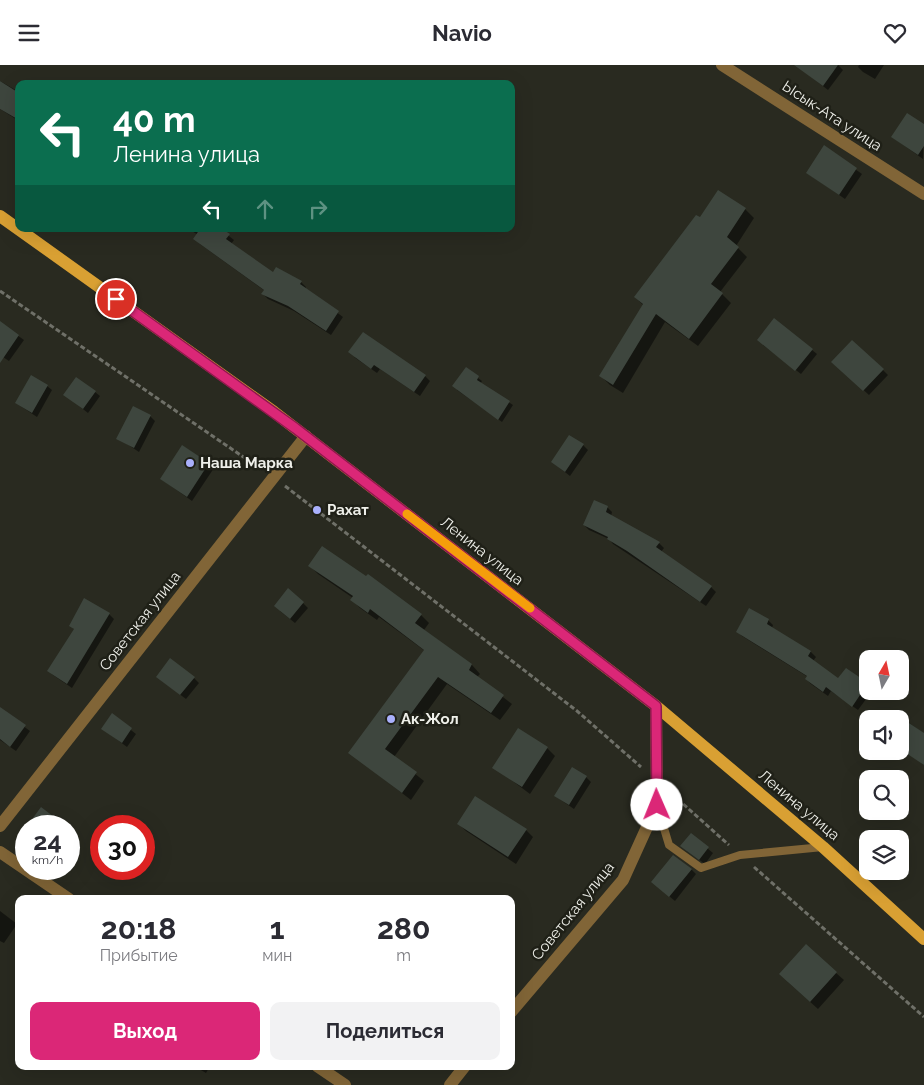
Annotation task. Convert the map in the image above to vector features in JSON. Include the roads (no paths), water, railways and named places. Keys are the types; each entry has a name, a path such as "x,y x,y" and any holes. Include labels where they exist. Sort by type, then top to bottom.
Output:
{"main road":[{"name":"Ленина улица","path":"0,216 15,227"},
{"name":"Ленина улица","path":"22,232 306,436 656,706 823,847 924,939"}],"street":[{"name":"Ысык-Ата улица","path":"722,65 924,194"},
{"name":"Советская улица","path":"0,826 306,436"},
{"name":"Советская улица","path":"515,1007 623,880 657,805 656,706"},
{"path":"0,852 63,895"},
{"path":"323,1070 345,1085"},
{"path":"450,1085 462,1070"}],"lane":[{"path":"657,805 669,845 701,868 740,855 823,847"}],"place":[{"name":"Наша Марка","path":"190,463"},
{"name":"Рахат","path":"317,510"},
{"name":"Ак-Жол","path":"391,719"}]}
